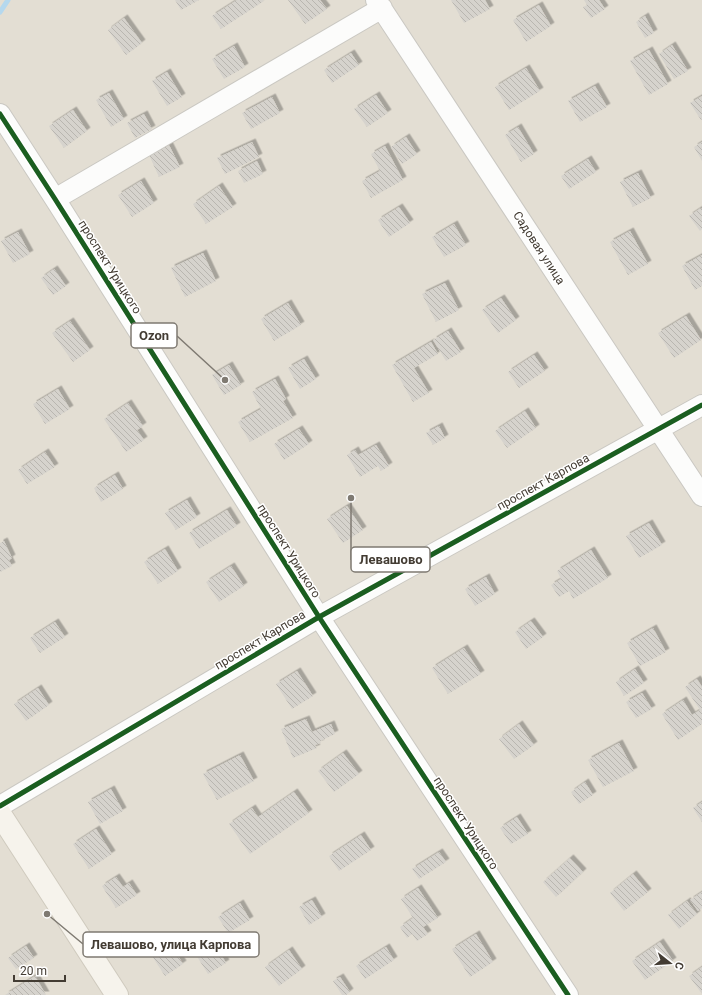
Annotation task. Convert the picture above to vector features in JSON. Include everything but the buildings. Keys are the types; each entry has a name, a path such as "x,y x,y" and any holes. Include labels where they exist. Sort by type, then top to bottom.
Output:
{"street":[{"path":"55,199 379,4"},
{"name":"Садовая улица","path":"379,4 702,496"},
{"name":"проспект Урицкого","path":"0,114 318,617 568,995"},
{"name":"проспект Карпова","path":"0,806 318,617 702,405"},
{"path":"0,814 117,995"}],"shaded area":[{"path":"0,0 702,0 702,995 0,995"}],"waterway":[{"path":"0,12 8,0"}],"cycle path":[{"path":"0,114 319,617 568,995"},
{"path":"0,806 319,617 702,405"}],"place":[{"name":"Ozon","path":"225,380"},
{"name":"Левашово","path":"351,498"},
{"name":"Левашово, улица Карпова","path":"47,914"}]}
